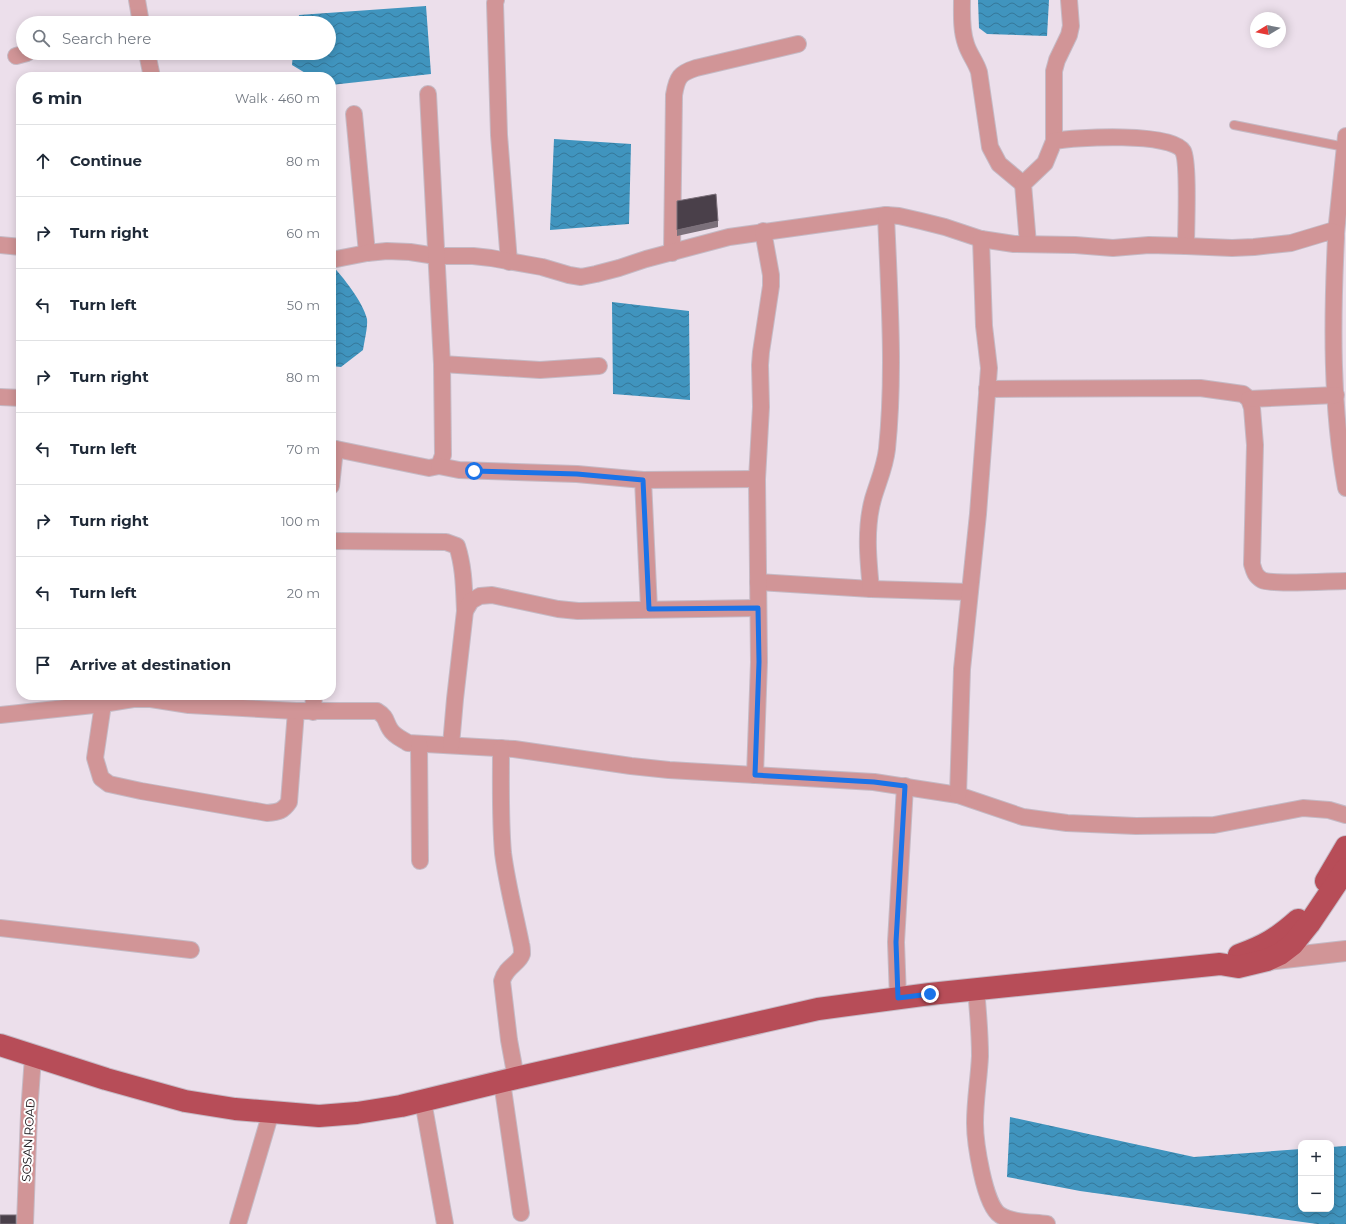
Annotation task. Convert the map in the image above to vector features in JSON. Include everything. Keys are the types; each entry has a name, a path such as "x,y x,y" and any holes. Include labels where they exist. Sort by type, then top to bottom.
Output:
{"main road":[{"path":"1220,964 1259,948 1280,936 1297,920 1314,898 1346,847"},
{"path":"0,1045 33,1057 185,1101 235,1109 319,1116 357,1113 401,1106 818,1009 976,989 1220,964 1238,967 1267,960 1280,954 1292,944 1309,924 1346,869"}],"street":[{"path":"137,0 140,16"},
{"path":"496,0 499,135 509,262"},
{"path":"962,0 964,34 966,44 979,72 990,148 999,164 1023,184 1028,244"},
{"path":"1023,184 1045,164 1054,140 1054,71 1057,60 1069,35 1071,26 1069,0"},
{"path":"672,253 674,95 678,79 684,72 696,68 798,44"},
{"path":"148,60 151,72"},
{"path":"428,94 442,364 444,437 443,456 439,466"},
{"path":"354,114 367,253"},
{"path":"1054,140 1102,137 1140,138 1164,141 1180,146 1184,152 1186,165 1186,246"},
{"path":"1345,142 1344,168 1336,233 1339,315 1336,395 1338,436 1346,488"},
{"path":"336,259 367,253 387,252 402,252 436,256 473,256 542,267 569,275 581,276 611,270 729,237 886,215 899,216 921,221 998,243 1113,248 1149,246 1232,248 1254,247 1292,243 1331,231 1336,233"},
{"path":"871,589 868,559 869,522 873,499 885,464 890,407 891,347 886,215"},
{"path":"755,775 759,662 757,479 761,352 771,286 763,232"},
{"path":"958,796 962,669 980,491 988,368 984,326 981,239"},
{"path":"0,245 16,247"},
{"path":"442,364 540,370 599,366"},
{"path":"987,389 1200,388 1243,394 1250,398 1336,395"},
{"path":"0,397 16,398"},
{"path":"1250,398 1255,445 1252,564 1256,575 1263,580 1278,582 1346,581"},
{"path":"336,450 429,468 439,466 459,470 577,474 643,480 757,479"},
{"path":"643,480 649,609"},
{"path":"336,541 446,542 457,546 461,559 464,586 464,611 451,745"},
{"path":"758,582 871,589 969,592"},
{"path":"464,611 471,601 480,596 492,595 558,609 578,611 758,608"},
{"path":"0,715 127,700"},
{"path":"189,700 313,712 378,711 386,719 390,729 398,737 408,743 514,749 638,767 874,782 958,796 1023,817 1067,823 1136,826 1214,825 1302,808 1329,810 1346,815"},
{"path":"313,712 314,700"},
{"path":"103,704 95,758 101,778 109,784 267,813 285,809 290,802 296,711"},
{"path":"419,744 420,861"},
{"path":"501,748 501,826 507,880 522,953 520,958 504,973 502,981 509,1040 509,1080 521,1213"},
{"path":"898,998 896,942 905,786"},
{"path":"0,928 190,950"},
{"path":"1267,960 1346,950"},
{"path":"976,989 980,1036 980,1058 975,1122 976,1142 989,1200 998,1214 1012,1219 1047,1224"},
{"name":"SOSAN ROAD","path":"25,1224 29,1113 33,1057"},
{"path":"423,1101 445,1224"},
{"path":"238,1224 271,1112"}],"lane":[{"path":"1234,125 1345,142"}],"water":[{"path":"978,0 1049,0 1047,36 987,34 979,28"},
{"path":"426,6 431,74 336,84 336,72 304,72 292,65 292,60 336,60 336,16 299,15"},
{"path":"554,139 631,144 629,224 550,230"},
{"path":"336,270 357,298 365,312 367,319 363,350 341,367 336,366"},
{"path":"612,302 689,311 690,400 613,394"},
{"path":"1010,1117 1194,1157 1298,1149 1298,1212 1334,1212 1334,1147 1346,1146 1346,1224 1317,1224 1080,1191 1007,1177"}],"building":[{"path":"716,194 718,221 677,230 677,201"},
{"path":"0,1215 16,1215 16,1224 0,1224"}],"route":[{"path":"474,471 577,474 643,480 649,609 758,608 759,662 755,775 874,782 905,786 896,942 898,998 930,994"}]}
